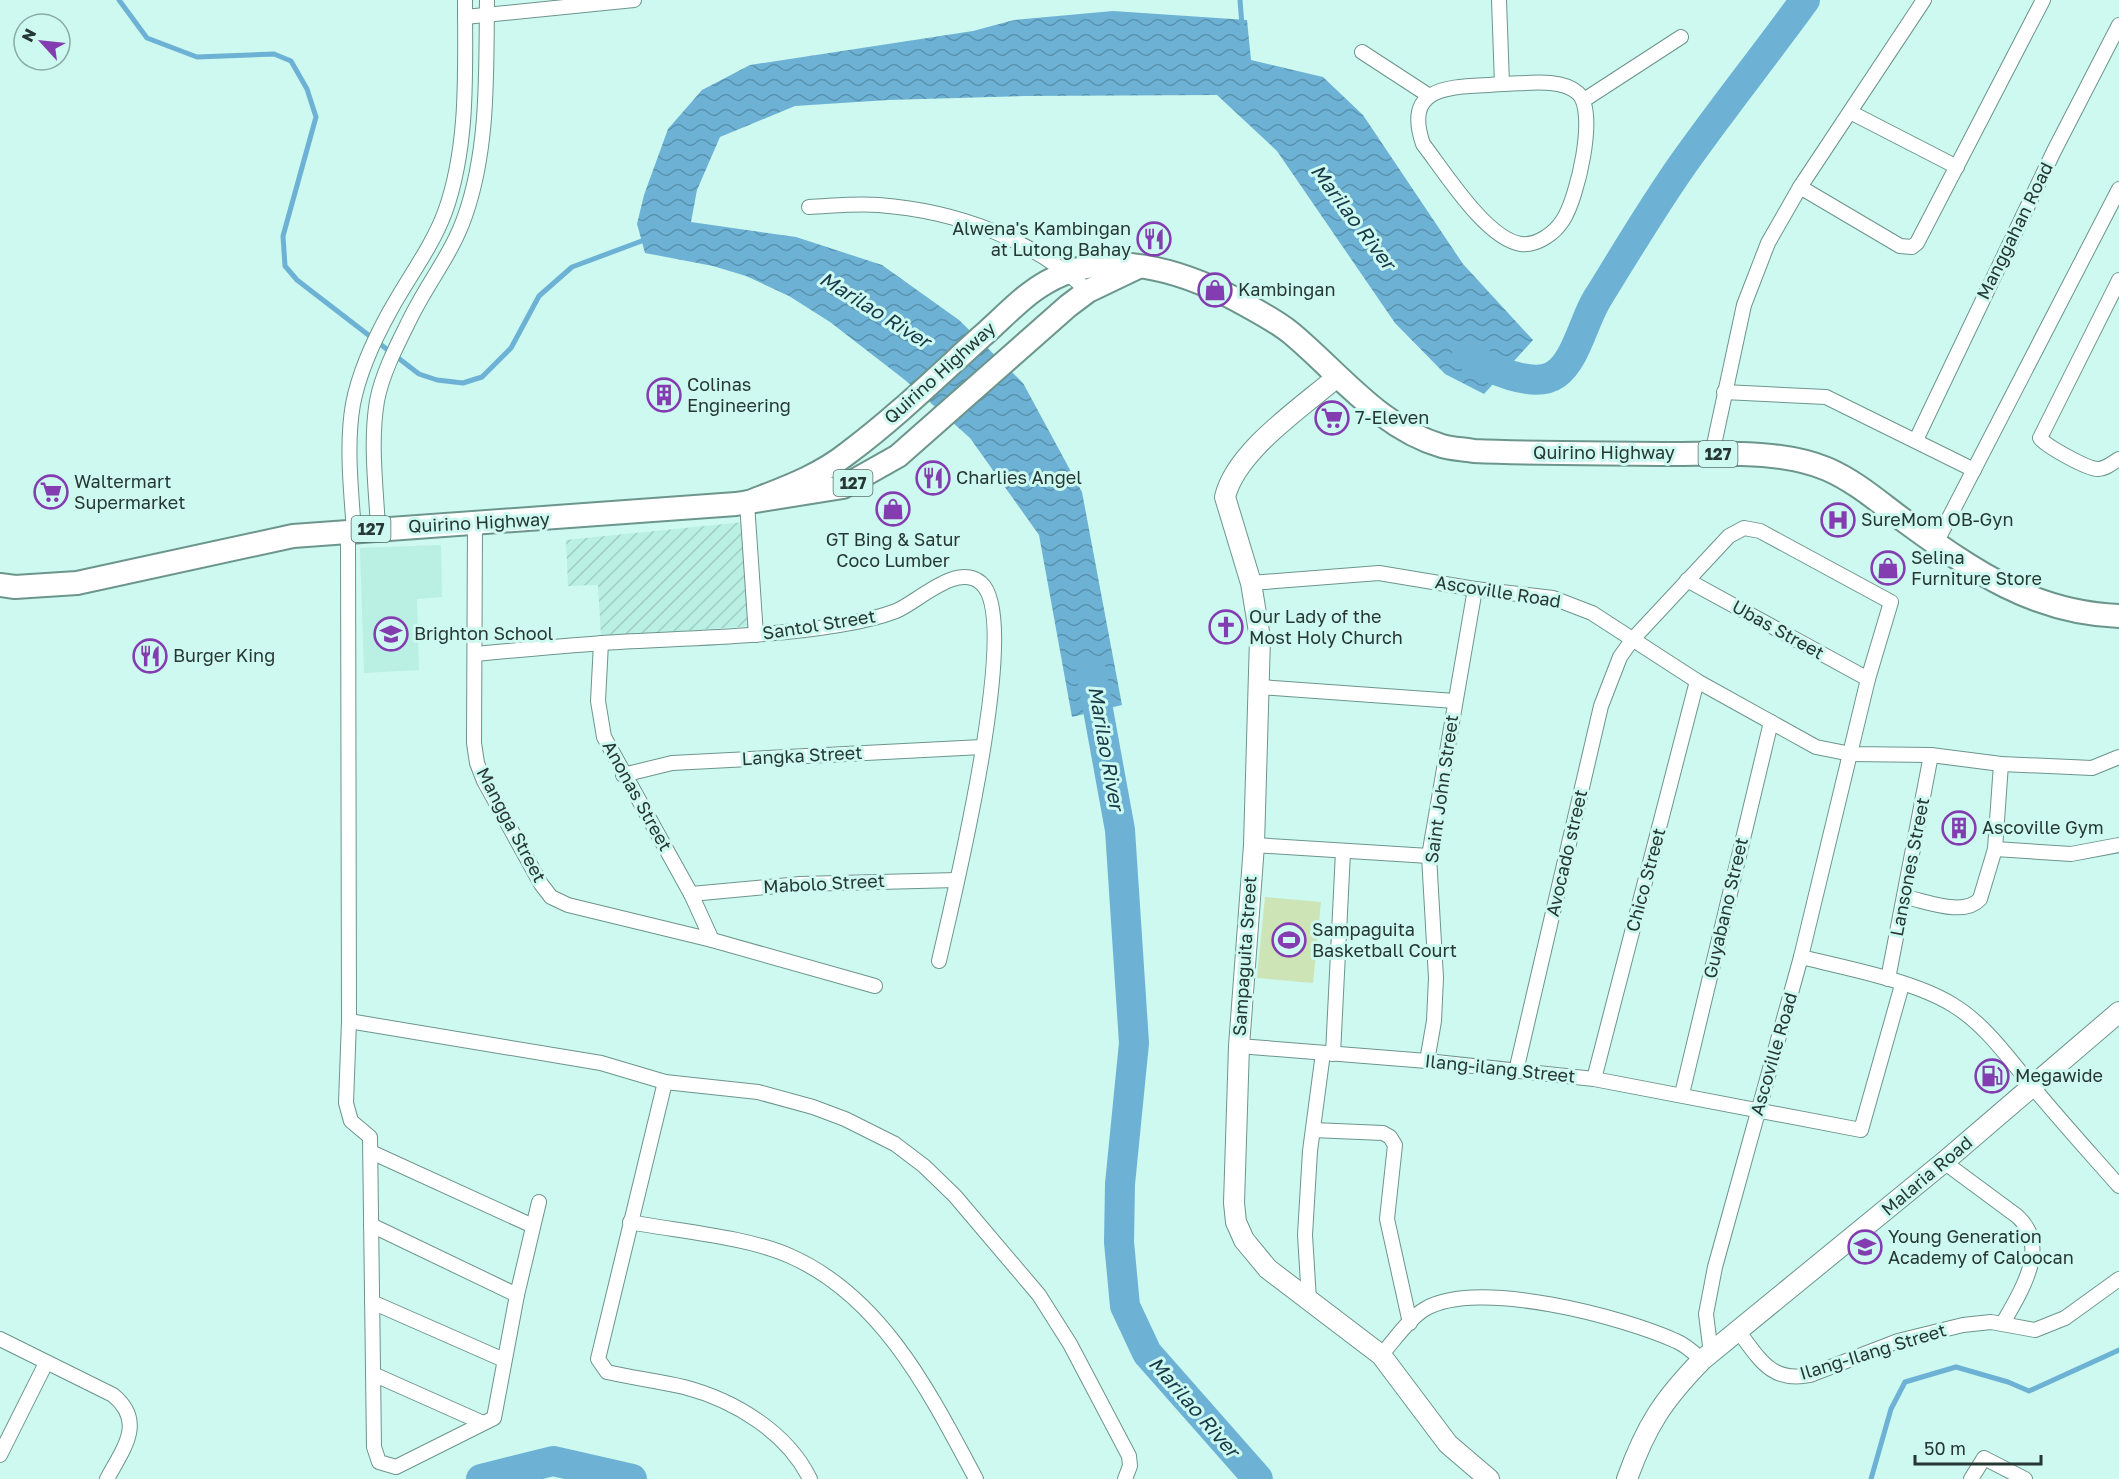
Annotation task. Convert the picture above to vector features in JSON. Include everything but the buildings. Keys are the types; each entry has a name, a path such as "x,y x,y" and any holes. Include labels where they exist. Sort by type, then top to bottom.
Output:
{"main road":[{"name":"Quirino Highway","path":"747,503 825,470 861,443 1033,291 1068,272 1101,264 1157,268 1183,275 1254,310 1289,332 1337,377 1388,418 1442,446 1474,451 1519,453 1712,454 1800,461 1827,469 1853,483 1978,572 2021,595 2063,610 2119,616"},
{"name":"Quirino Highway","path":"0,585 15,587 77,583 293,536 378,528 581,518 747,503 843,488 898,456 1088,291 1138,267"}],"street":[{"path":"465,0 463,121 460,148 445,211 434,237 388,314 365,367 351,418 350,1021 346,1103 351,1121 370,1137 375,1456 387,1466 396,1467 494,1418 517,1294 539,1202"},
{"path":"378,528 375,418 385,375 408,321 452,246 465,216 474,181 484,122 487,0"},
{"path":"465,17 634,0"},
{"path":"1499,0 1502,84"},
{"path":"1712,454 1744,305 1768,243 1800,187 1924,0"},
{"path":"1800,187 1878,235 1900,246 1912,247 1923,235 2043,0"},
{"name":"Manggahan Road","path":"1916,440 2039,181 2119,25"},
{"path":"1584,100 1681,37"},
{"path":"1362,52 1428,94"},
{"path":"1502,84 1560,84 1577,92 1584,100 1588,122 1586,135 1576,181 1564,219 1552,233 1537,242 1522,244 1494,231 1423,144 1418,129 1419,115 1428,94 1438,89 1502,84"},
{"path":"1850,112 1957,168"},
{"path":"463,121 484,122"},
{"path":"1936,543 2119,189"},
{"path":"809,207 877,205 930,212 997,232 1040,253 1068,272 1088,291"},
{"path":"2119,280 2040,438 2050,446 2092,468 2105,468 2119,459"},
{"path":"397,299 416,308"},
{"path":"365,367 385,375"},
{"name":"Sampaguita Street","path":"1337,377 1241,462 1228,483 1225,497 1251,584 1260,638 1254,845 1239,1046 1234,1203 1236,1222 1249,1247 1268,1269 1381,1355 1448,1444 1490,1479"},
{"path":"1724,392 1826,397 1974,470"},
{"path":"747,503 756,635"},
{"name":"Mangga Street","path":"476,523 474,743 477,763 484,781 541,884 551,897 568,905 712,940 875,986"},
{"name":"Ascoville Road","path":"1687,580 1729,536 1744,528 1760,531 1891,602 1868,679 1801,957 1715,1267 1706,1314 1706,1357"},
{"name":"Ascoville Road","path":"1251,584 1379,573 1475,589 1553,598 1592,613 1697,681 1816,747 1851,754 1931,755 2001,764 2092,768 2119,757"},
{"name":"Santol Street","path":"476,654 601,643 756,635 872,619 919,600 949,580 970,577 981,583 993,604 994,677 957,880 939,961"},
{"path":"1632,640 1687,580"},
{"name":"Ubas Street","path":"1687,580 1868,679"},
{"name":"Saint John Street","path":"1427,1061 1434,1021 1436,978 1429,856 1475,589"},
{"name":"Avocado street","path":"1516,1071 1601,706 1620,657 1632,640"},
{"name":"Anonas Street","path":"601,643 599,721 610,753 691,894 712,940"},
{"name":"Chico Street","path":"1594,1079 1697,681"},
{"path":"1260,687 1455,701"},
{"name":"Guyabano Street","path":"1682,1094 1771,722"},
{"name":"Langka Street","path":"623,775 672,763 982,747"},
{"name":"Lansones Street","path":"1888,979 1931,755"},
{"path":"1905,897 1960,908 1974,905 1984,890 1995,849 2001,764"},
{"path":"1254,845 1429,856"},
{"path":"1995,849 2072,854 2119,845"},
{"path":"1309,1300 1305,1235 1313,1130 1328,1053 1343,852"},
{"name":"Mabolo Street","path":"691,894 800,884 957,880"},
{"path":"1801,957 1888,979 1936,995 1976,1022 2119,1186"},
{"name":"Ilang-ilang Street","path":"1239,1046 1427,1061 1594,1079 1862,1130 1902,985"},
{"name":"Malaria Road","path":"1627,1479 1655,1414 1671,1391 1706,1357 1944,1162 2119,1012"},
{"path":"350,1021 601,1063 665,1083 758,1092 813,1107 857,1124 895,1144 924,1166 969,1211 1039,1295 1070,1344 1129,1456 1130,1467 1125,1479"},
{"path":"665,1083 598,1359 601,1367 618,1374 684,1387 713,1396 743,1412 785,1443 802,1463 810,1479"},
{"path":"1313,1130 1383,1133 1390,1137 1395,1146 1388,1219 1410,1323"},
{"path":"371,1152 533,1226"},
{"path":"1944,1162 2017,1216 2027,1225 2033,1237 2030,1266 2003,1323"},
{"path":"630,1222 756,1245 789,1256 817,1271 880,1324 907,1359 976,1479"},
{"path":"371,1225 517,1294"},
{"name":"Ilang-Ilang Street","path":"1739,1332 1772,1371 1797,1378 1898,1341 1963,1325 2003,1323 2022,1329 2035,1330 2050,1325 2080,1308 2119,1279"},
{"path":"1381,1355 1425,1309 1449,1301 1511,1298 1552,1305 1635,1326 1679,1341 1706,1357"},
{"path":"372,1302 504,1360"},
{"path":"0,1339 113,1395 123,1403 129,1414 131,1427 128,1440 107,1479"},
{"path":"0,1455 46,1363"},
{"path":"373,1374 483,1423"},
{"path":"1971,1479 1984,1458 2025,1479"}],"shaded area":[{"path":"745,522 750,626 601,637 598,585 568,586 566,540"},
{"name":"Brighton School","path":"441,545 442,597 417,599 419,670 364,673 360,548"},
{"name":"Sampaguita Basketball Court","path":"1265,897 1321,902 1313,983 1257,978"}],"water":[{"path":"1113,11 1247,20 1251,60 1323,77 1363,115 1463,264 1533,340 1484,394 1445,374 1395,323 1277,151 1217,95 1024,96 888,100 795,106 720,137 697,190 691,222 796,237 882,265 959,320 1023,383 1082,492 1122,705 1072,717 1039,535 970,438 905,380 830,322 789,296 746,276 713,266 645,253 637,224 644,195 668,129 702,90 750,65 973,31 1014,20"}],"waterway":[{"path":"119,0 147,38 197,57 274,54 291,61 307,89 316,117 283,236 285,266 297,280 419,374 437,380 463,383 482,377 511,348 539,296 572,267 647,239"},
{"path":"1240,0 1242,25"},
{"name":"Marilao River","path":"1467,355 1498,371 1536,380 1547,378 1563,368 1574,350 1597,299 1660,197 1805,0"},
{"name":"Marilao River","path":"1091,671 1120,830 1134,1043 1120,1184 1119,1242 1125,1306 1147,1353 1258,1479"},
{"path":"1871,1479 1891,1409 1905,1382 1956,1367 2008,1382 2029,1391 2119,1350"},
{"name":"Marilao River","path":"481,1479 553,1461 632,1479"}],"place":[{"name":"Alwena's Kambingan at Lutong Bahay","path":"1154,239"},
{"name":"Kambingan","path":"1215,290"},
{"name":"Colinas Engineering","path":"664,395"},
{"name":"7-Eleven","path":"1332,418"},
{"name":"Charlies Angel","path":"933,478"},
{"name":"Waltermart Supermarket","path":"51,492"},
{"name":"GT Bing & Satur Coco Lumber","path":"893,509"},
{"name":"SureMom OB-Gyn","path":"1838,520"},
{"name":"Selina Furniture Store","path":"1888,568"},
{"name":"Our Lady of the Most Holy Church","path":"1226,627"},
{"name":"Brighton School","path":"391,634"},
{"name":"Burger King","path":"150,656"},
{"name":"Ascoville Gym","path":"1959,828"},
{"name":"Sampaguita Basketball Court","path":"1289,940"},
{"name":"Megawide","path":"1992,1076"},
{"name":"Young Generation Academy of Caloocan","path":"1865,1247"}]}
